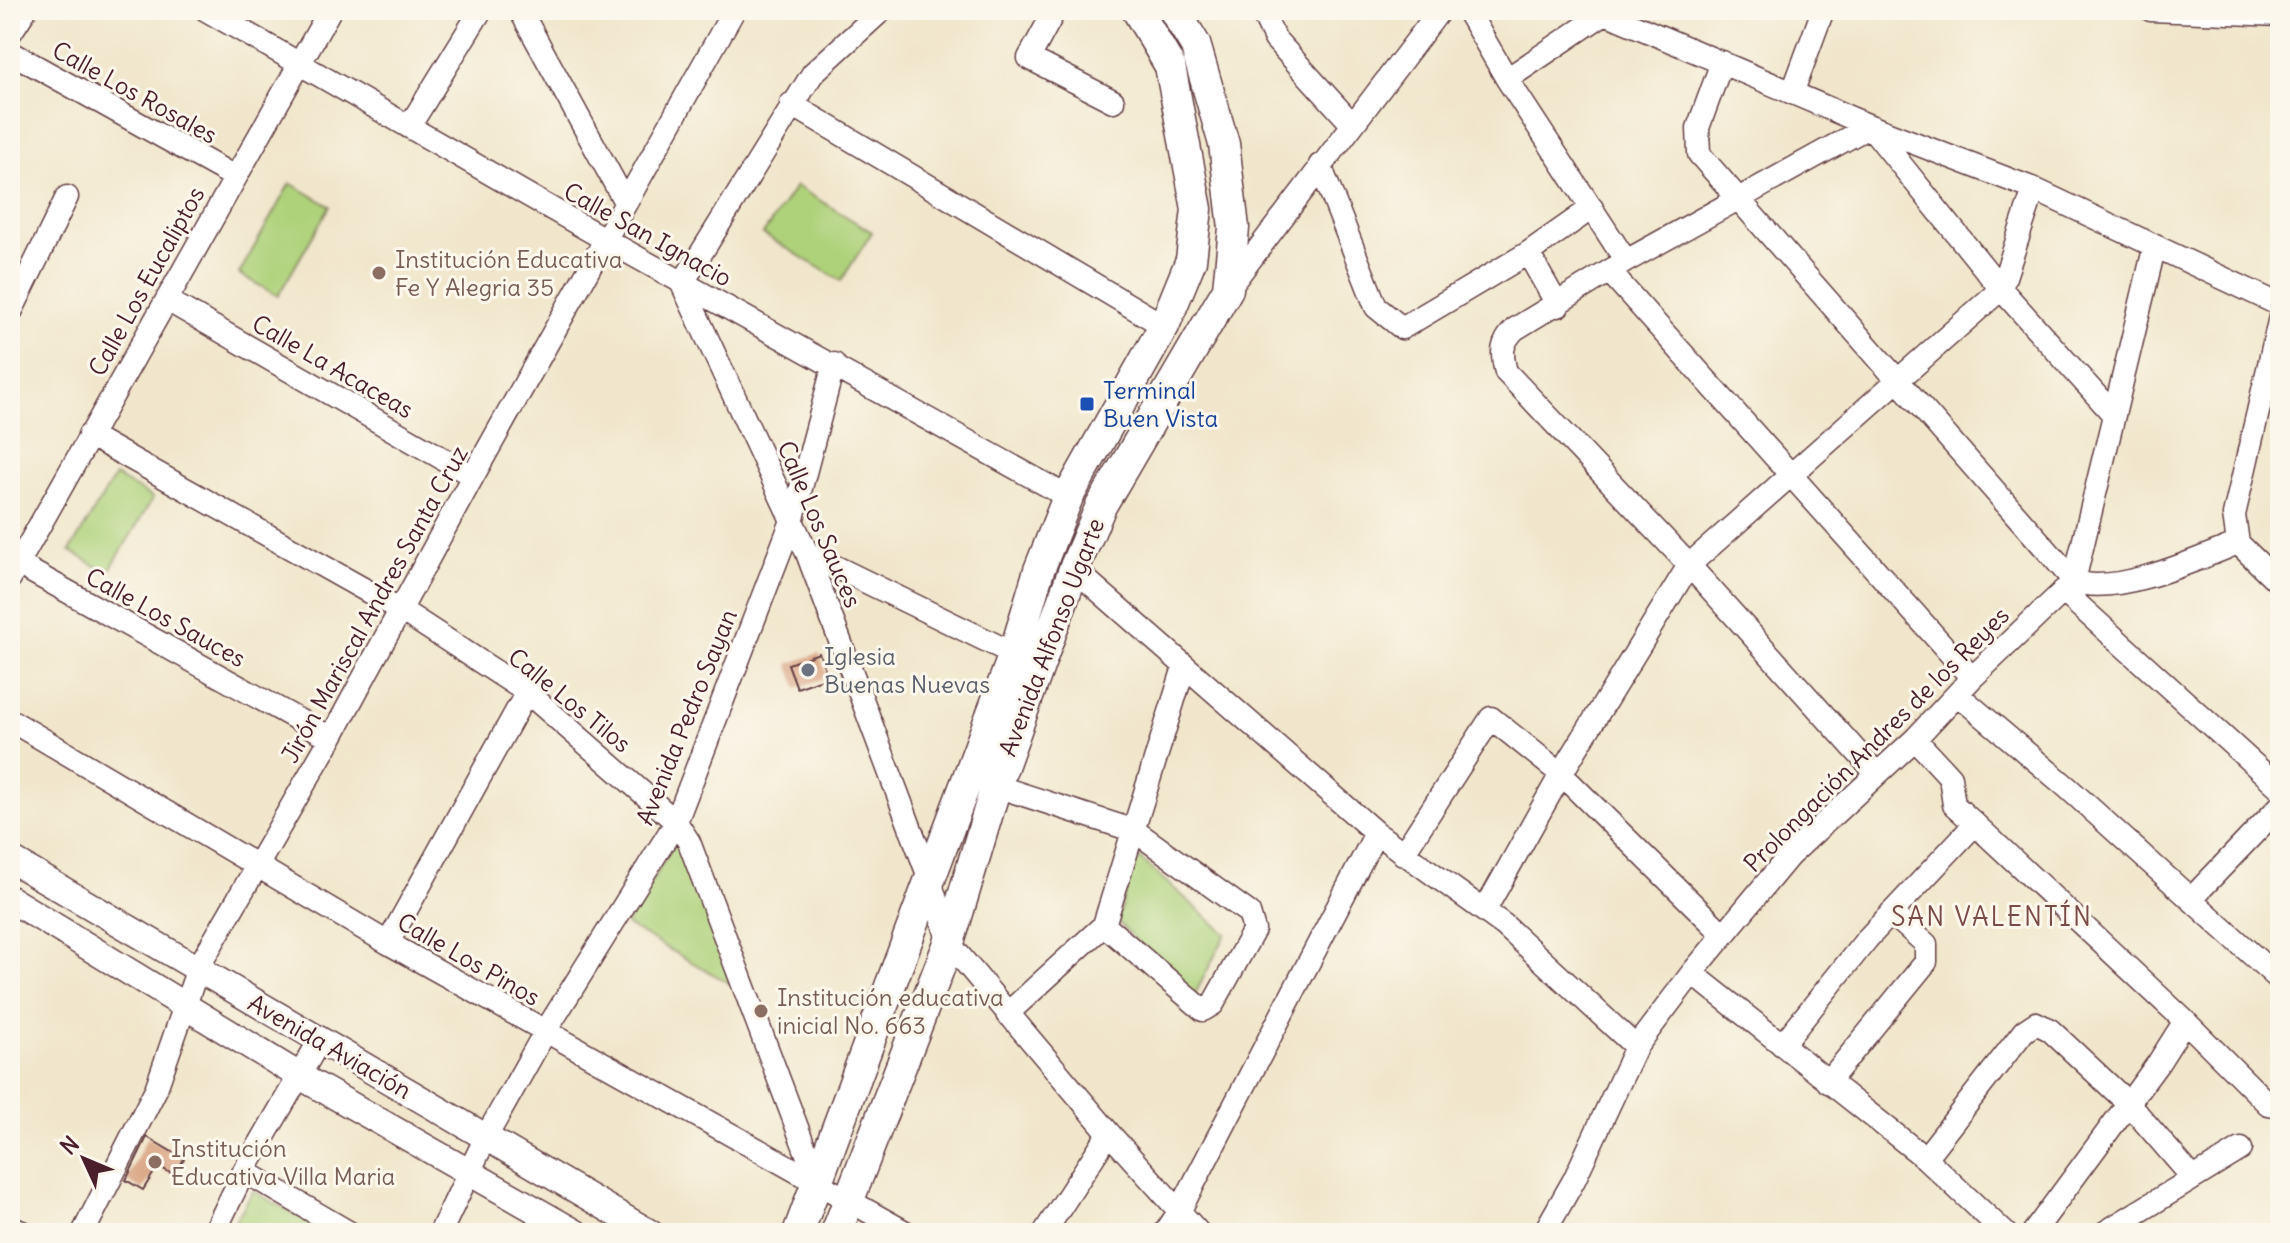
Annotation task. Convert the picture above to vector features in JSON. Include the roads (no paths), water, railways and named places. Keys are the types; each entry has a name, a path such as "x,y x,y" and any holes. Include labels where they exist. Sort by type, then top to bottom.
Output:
{"main road":[{"name":"Avenida Alfonso Ugarte","path":"798,1233 1014,654 1039,570 1068,497 1164,326 1191,260 1197,209 1170,66 1137,10"},
{"name":"Avenida Alfonso Ugarte","path":"836,1233 949,943 996,786 1074,569 1101,506 1228,289 1234,228 1224,144 1195,44 1174,10"}],"street":[{"path":"10,30 23,10"},
{"name":"Calle San Ignacio","path":"206,10 606,240 649,261 682,284 834,364 1068,497"},
{"name":"Calle Los Eucaliptos","path":"14,571 330,10"},
{"path":"409,127 481,10"},
{"path":"520,10 625,202"},
{"name":"Jirón Mariscal Andres Santa Cruz","path":"83,1233 156,1089 198,968 259,867 734,10"},
{"path":"682,284 813,73 882,10"},
{"path":"1055,10 1029,58 1113,101"},
{"path":"1261,10 1275,39 1352,124"},
{"path":"1228,289 1440,10"},
{"path":"1467,10 1507,79 1592,208 1617,266 1965,686 2280,980"},
{"path":"1793,91 1823,10"},
{"path":"2151,10 2280,15"},
{"path":"1507,79 1615,13 1870,126 2034,189 2280,305"},
{"name":"Calle Los Rosales","path":"10,52 235,177"},
{"path":"1722,62 1696,140 1699,154 1898,380 2068,586 2280,788"},
{"path":"791,104 1164,326"},
{"path":"1870,126 1617,266 1558,306 1515,329 1504,340 1502,356 1506,372 1689,565 1876,773"},
{"path":"1870,126 2001,289 2114,415"},
{"path":"1320,165 1376,307 1402,328 1528,253 1592,208"},
{"path":"1485,910 1561,774 1689,565 2001,289 2034,189"},
{"path":"10,314 67,197"},
{"path":"2068,586 2155,245"},
{"path":"1528,253 1558,306"},
{"name":"Calle Los Sauces","path":"682,284 793,518 930,880 949,943"},
{"name":"Calle La Acaceas","path":"167,300 473,476"},
{"path":"2280,317 2234,515 2238,543 2280,584"},
{"name":"Avenida Pedro Sayan","path":"440,1233 486,1137 545,1032 676,822 793,518 834,364"},
{"name":"Calle Los Tilos","path":"89,435 401,610 527,692 676,822 689,842 818,1183"},
{"path":"2068,586 2089,587 2129,580 2238,543"},
{"path":"807,553 1014,654"},
{"path":"1074,569 1376,833 1485,910 1636,1047"},
{"name":"Calle Los Sauces","path":"14,571 331,738"},
{"name":"Prolongación Andres de los Reyes","path":"1544,1233 1574,1180 1636,1047 1692,973 1789,856 1915,739 2068,586"},
{"path":"1007,1014 1104,925 1184,667"},
{"path":"388,943 527,692"},
{"path":"1403,854 1491,718 1561,774 1724,935"},
{"name":"Calle Los Pinos","path":"10,720 388,943 907,1233"},
{"path":"1915,739 1950,777 1954,805 2185,1021 2268,1104 2280,1106"},
{"path":"996,786 1135,831 1249,913 1255,922 1254,930 1213,1004 1203,1010 1104,925"},
{"path":"2191,899 2280,806"},
{"path":"1782,1045 1891,913 1975,824"},
{"path":"1165,1233 1179,1212 1376,833"},
{"name":"Avenida Aviación","path":"10,859 650,1233"},
{"name":"Avenida Aviación","path":"10,899 298,1075 576,1233"},
{"path":"1828,1082 1926,962 1926,944 1891,913"},
{"path":"949,943 1109,1133 1199,1233"},
{"path":"1692,973 1925,1158 1998,1230"},
{"path":"2033,1233 2185,1021"},
{"path":"1925,1158 2016,1042 2036,1023 2050,1030 2128,1103 2193,1178"},
{"path":"214,1233 244,1171 320,1040"},
{"path":"1044,1233 1109,1133"},
{"path":"2104,1233 2241,1149"},
{"path":"244,1171 350,1233"},
{"path":"10,1227 24,1233"}],"place":[{"name":"Institución Educativa Fe Y Alegria 35","path":"379,273"},
{"name":"Terminal Buen Vista","path":"1087,404"},
{"name":"Iglesia Buenas Nuevas","path":"808,670"},
{"name":"Institución educativa inicial No. 663","path":"761,1011"},
{"name":"Institución Educativa Villa Maria","path":"155,1162"}],"district":[{"name":"SAN VALENTÍN","path":"1992,916"}]}
